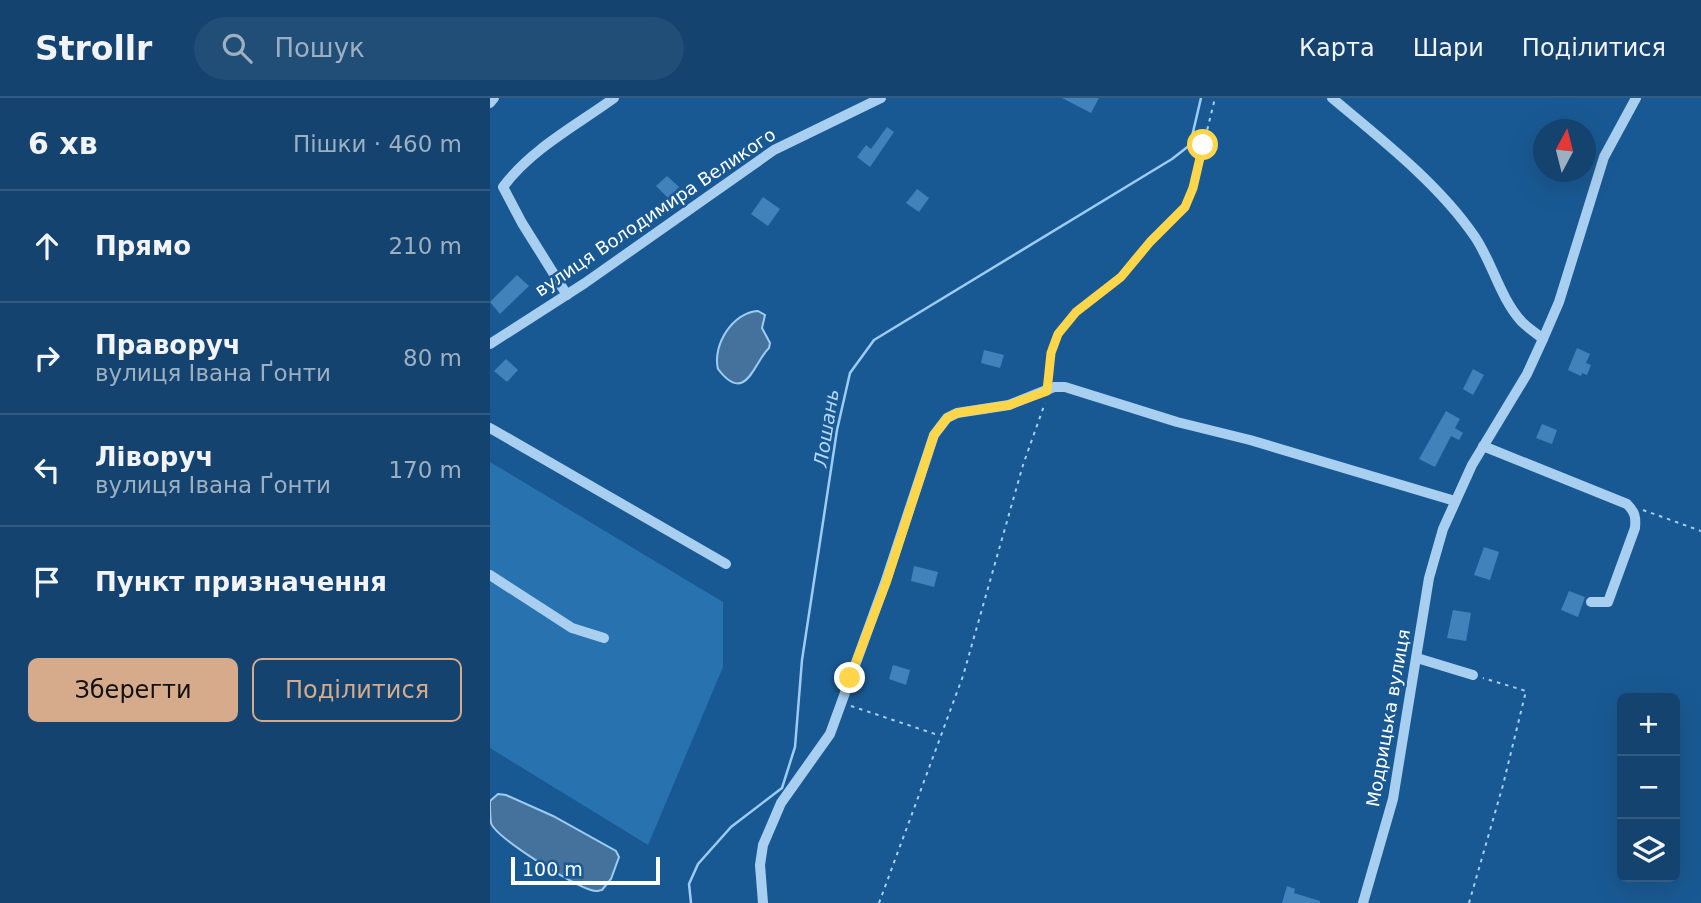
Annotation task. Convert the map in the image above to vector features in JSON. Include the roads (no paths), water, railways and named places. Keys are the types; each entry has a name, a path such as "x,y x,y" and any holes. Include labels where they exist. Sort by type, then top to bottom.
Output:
{"street":[{"path":"490,103 494,98"},
{"path":"503,187 514,173 542,149 614,98"},
{"name":"вулиця Володимира Великого","path":"490,344 566,295 774,150 881,98"},
{"path":"1332,98 1434,188 1456,213 1476,239 1507,302 1522,322 1543,339"},
{"name":"Модрицька вулиця","path":"1363,903 1393,799 1429,578 1443,529 1472,464 1527,374 1543,339 1559,302 1604,156 1636,98"},
{"path":"490,184 503,187 566,295"},
{"path":"763,903 760,864 763,845 781,803 830,734 886,583 934,435 947,418 957,413 1009,405 1054,387 1065,387 1177,422 1250,440 1455,501"},
{"path":"490,428 726,565"},
{"path":"1483,446 1627,504 1636,517 1635,528 1608,602 1591,602"},
{"path":"490,575 572,628 604,638"},
{"path":"1417,658 1474,675"}],"waterway":[{"name":"Лошань","path":"691,903 689,884 698,864 731,827 782,788 795,747 802,660 837,430 850,373 874,340 1172,159 1190,145 1201,98"}]}
